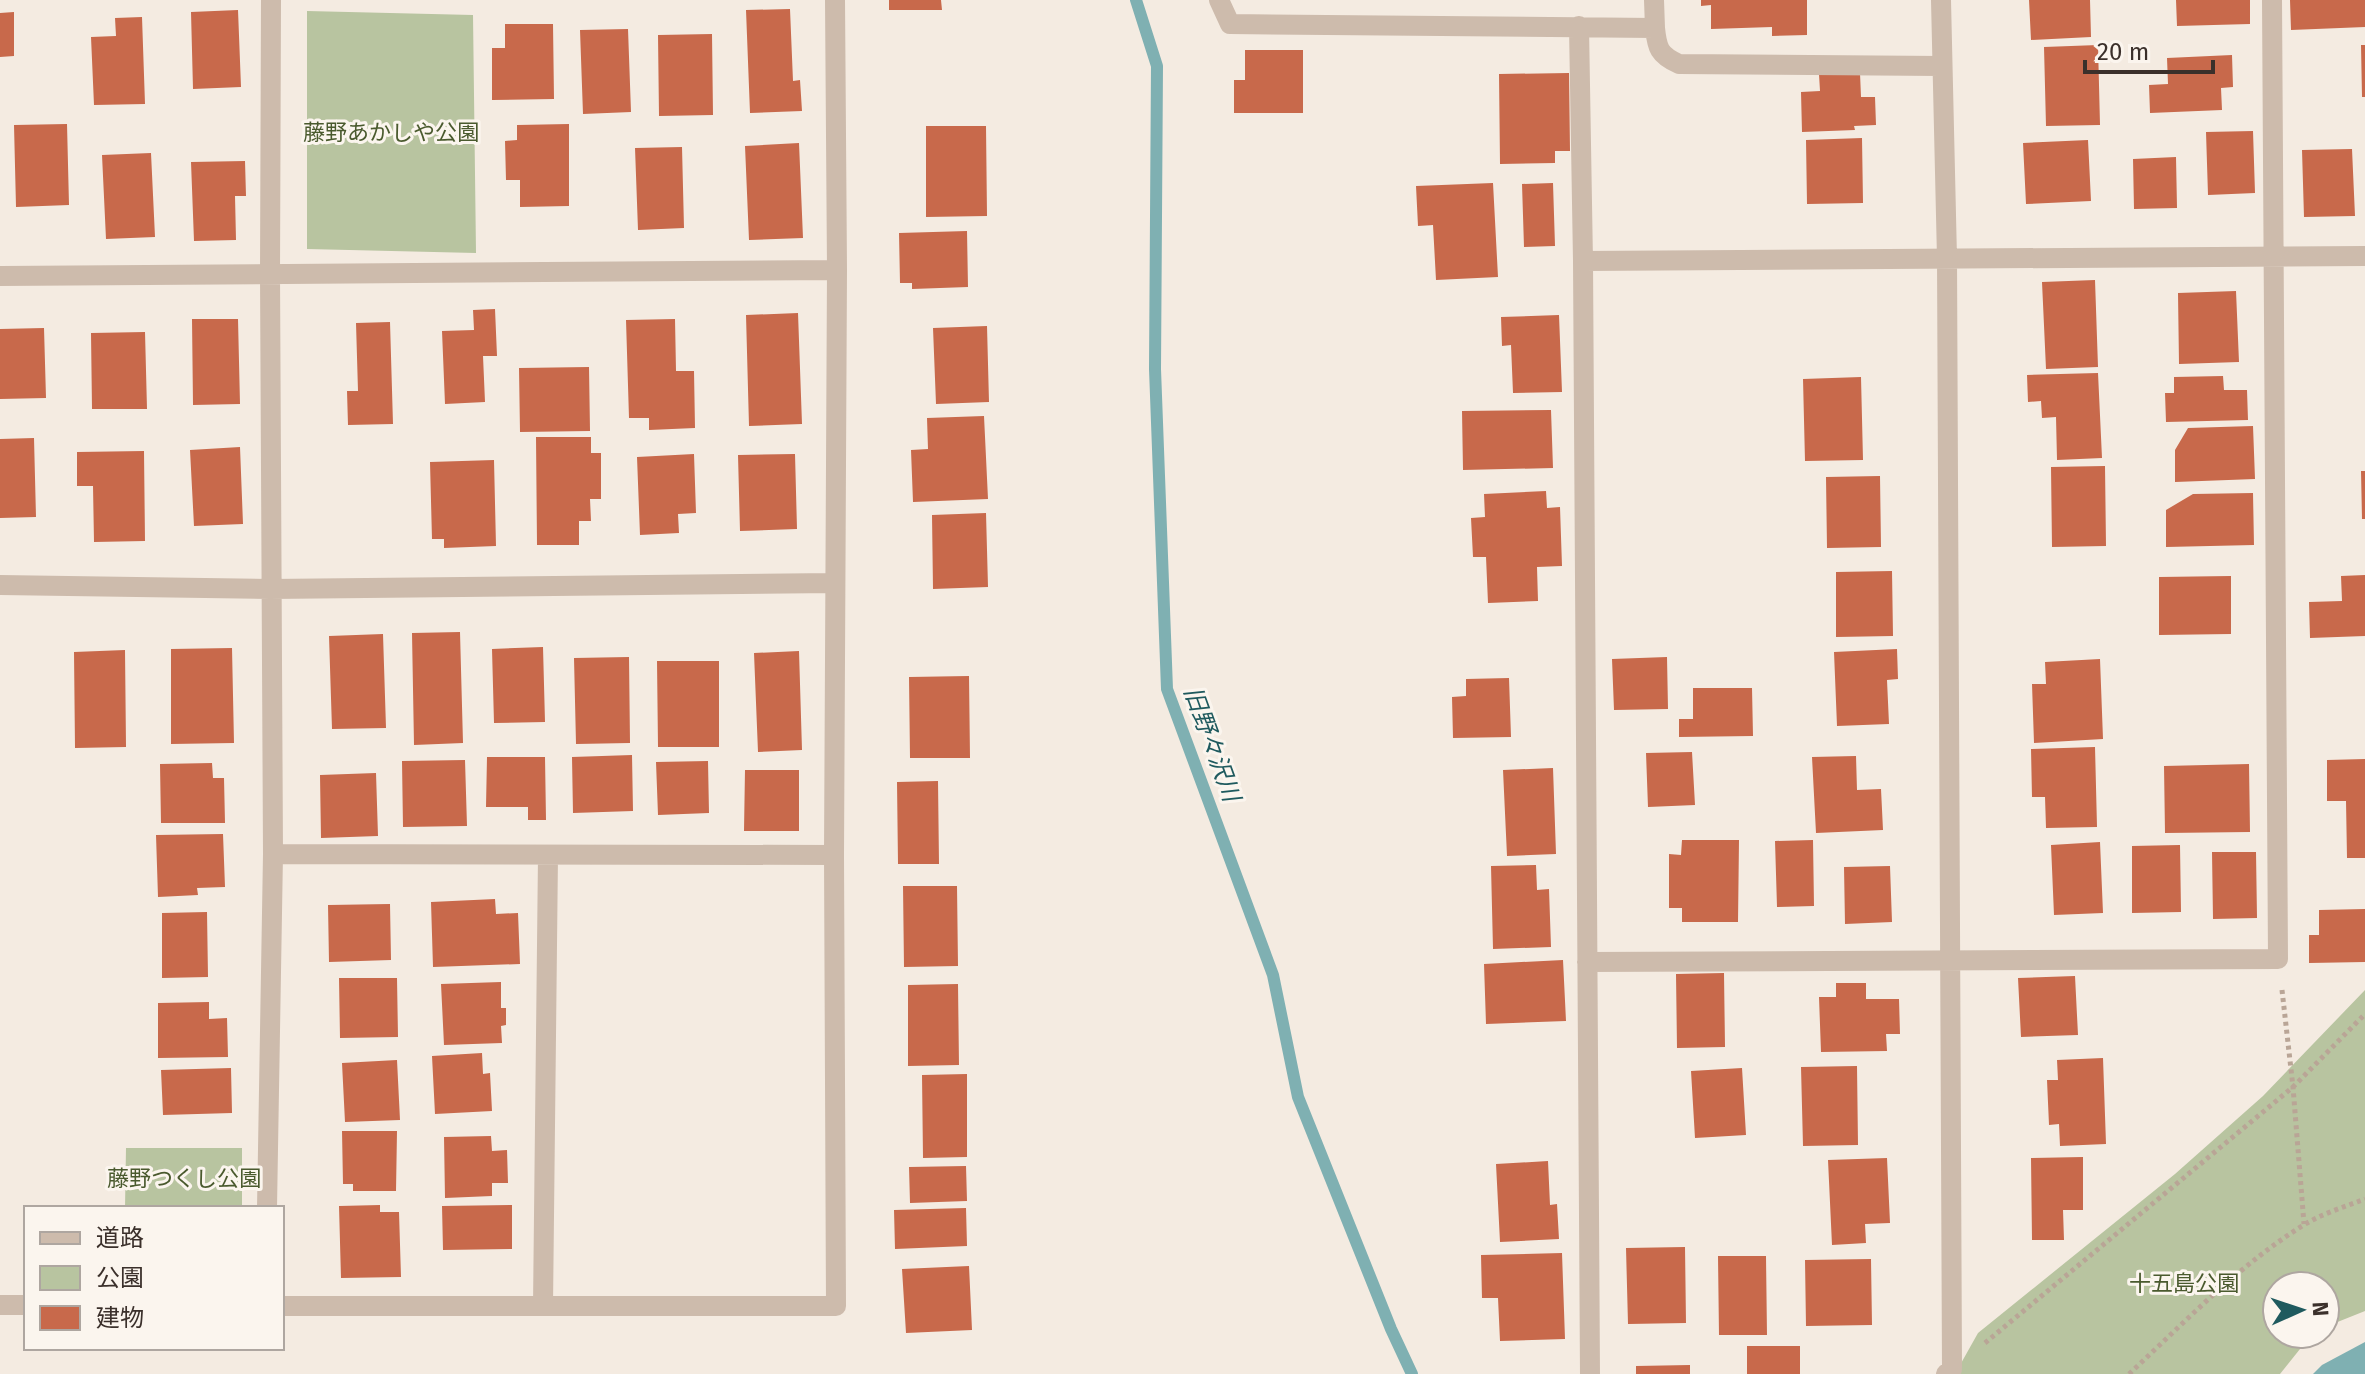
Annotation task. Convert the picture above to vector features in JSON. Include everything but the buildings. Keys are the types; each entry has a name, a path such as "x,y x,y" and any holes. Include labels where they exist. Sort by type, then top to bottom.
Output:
{"street":[{"path":"267,1206 273,854 271,0"},
{"path":"284,1306 836,1306 835,0"},
{"path":"1219,0 1230,24 1655,28"},
{"path":"1654,0 1657,46 1666,58 1679,64 1941,66"},
{"path":"1941,0 1947,258 1949,1371"},
{"path":"1587,962 2278,959 2272,0"},
{"path":"1579,26 1590,1374"},
{"path":"1583,261 2365,256"},
{"path":"0,276 837,270"},
{"path":"0,585 270,589 834,583"},
{"path":"273,854 834,855"},
{"path":"543,1306 548,855"},
{"path":"0,1305 24,1305"}],"path":[{"path":"2278,959 2293,1087 2304,1224"},
{"path":"1949,1371 2293,1087 2365,1014"},
{"path":"2129,1374 2242,1269 2304,1224 2365,1199"}],"green space":[{"name":"藤野あかしや公園","path":"307,11 473,15 476,253 307,249"},
{"name":"十五島公園","path":"2365,990 2365,1311 2341,1321 2341,1270 2261,1270 2261,1350 2299,1350 2280,1374 1955,1374 1978,1333 2175,1174 2263,1096"},
{"name":"藤野つくし公園","path":"126,1148 242,1148 242,1206 125,1206"}],"water":[{"path":"2365,1342 2365,1374 2313,1374 2322,1365"}],"waterway":[{"name":"旧野々沢川","path":"1136,0 1157,66 1155,369 1167,689 1273,975 1298,1097 1412,1374"}]}
